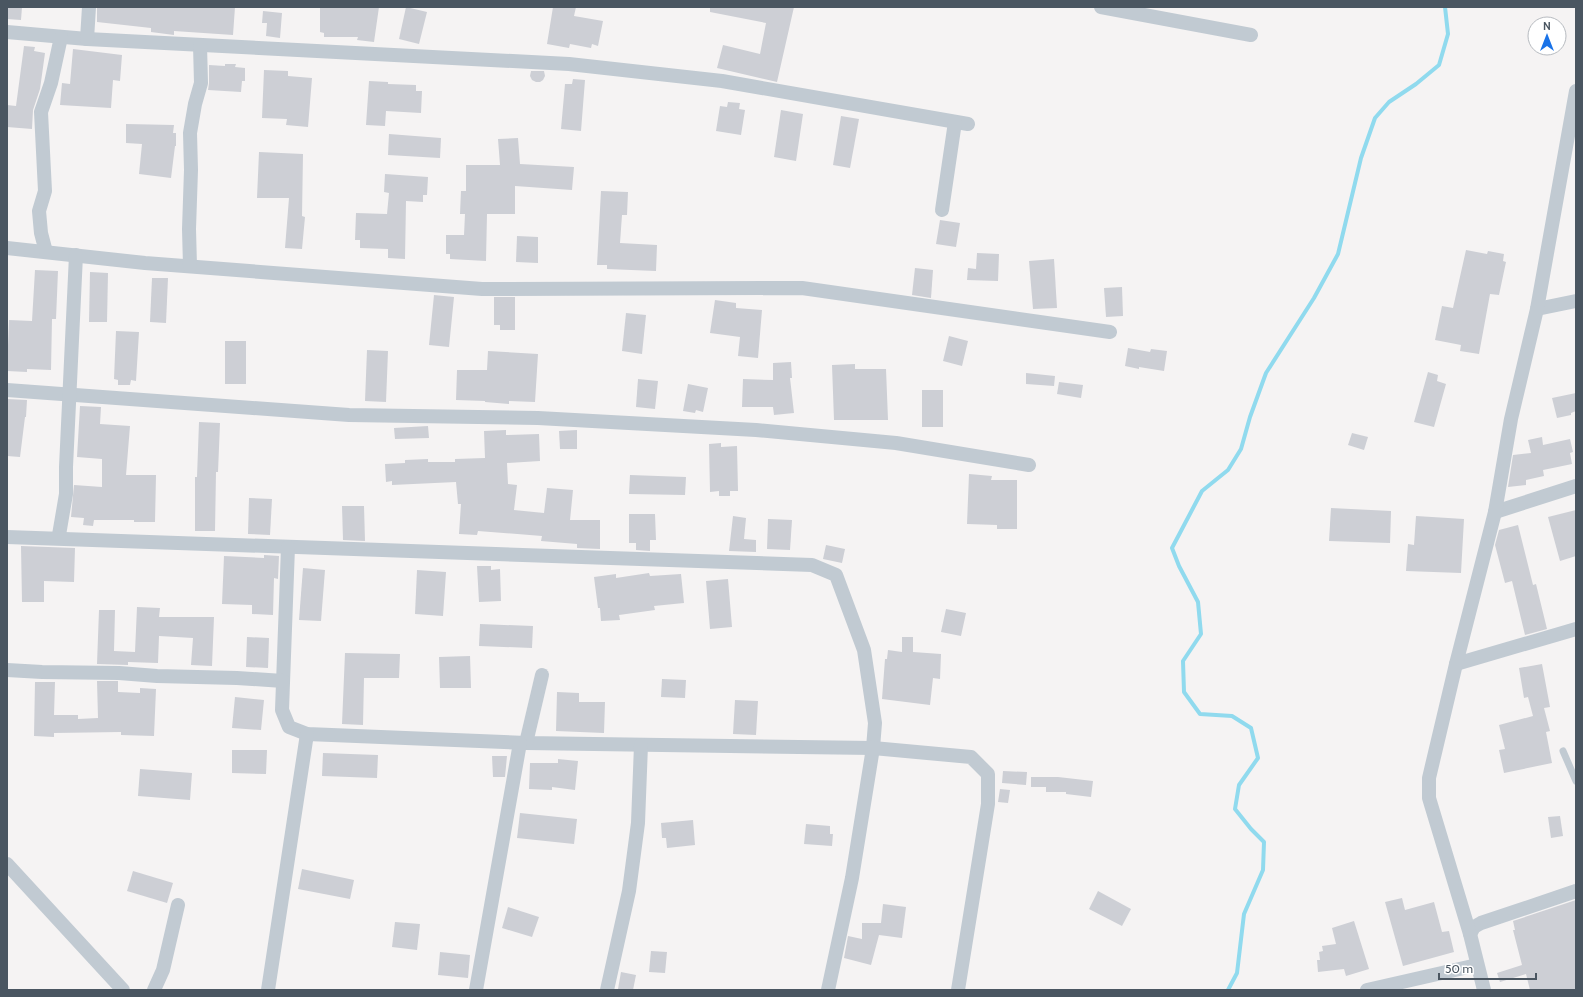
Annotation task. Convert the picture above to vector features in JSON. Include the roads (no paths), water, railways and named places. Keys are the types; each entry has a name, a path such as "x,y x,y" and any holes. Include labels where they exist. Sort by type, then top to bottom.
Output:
{"street":[{"path":"87,39 89,7"},
{"path":"1101,7 1251,35"},
{"path":"7,32 87,39 569,64 722,81 961,123 942,210"},
{"path":"46,252 41,233 39,211 45,191 41,112 51,83 61,37"},
{"path":"190,266 190,133 195,104 201,83 200,45"},
{"path":"1484,990 1470,934 1429,798 1429,778 1456,664 1495,512 1511,420 1537,309 1576,91"},
{"path":"7,248 190,266 482,289 802,288 1110,332"},
{"path":"59,535 66,494 76,255"},
{"path":"1537,309 1576,301"},
{"path":"7,390 350,415 538,418 756,430 896,443 1029,465"},
{"path":"1495,512 1576,486"},
{"path":"7,537 812,565 836,575 864,650 875,723 873,748 852,878 828,990"},
{"path":"288,547 282,710 289,727 307,734 523,743 873,748 971,757 988,774 988,804 958,990"},
{"path":"1456,664 1576,629"},
{"path":"7,670 119,673 283,681"},
{"path":"476,990 523,743 542,674"},
{"path":"268,990 307,734"},
{"path":"607,990 629,891 638,823 641,745"},
{"path":"7,864 123,990"},
{"path":"1470,934 1474,927 1480,923 1576,891"},
{"path":"154,990 163,970 178,905"},
{"path":"1367,990 1477,965"}],"lane":[{"path":"1563,751 1576,781"}],"waterway":[{"path":"1228,990 1237,973 1244,914 1263,870 1264,842 1235,809 1239,785 1258,758 1251,728 1232,716 1200,714 1184,692 1183,661 1201,634 1198,602 1179,566 1172,548 1202,491 1228,470 1241,449 1250,417 1266,373 1314,298 1338,254 1361,158 1375,118 1389,102 1416,84 1439,65 1448,34 1445,7"}]}
